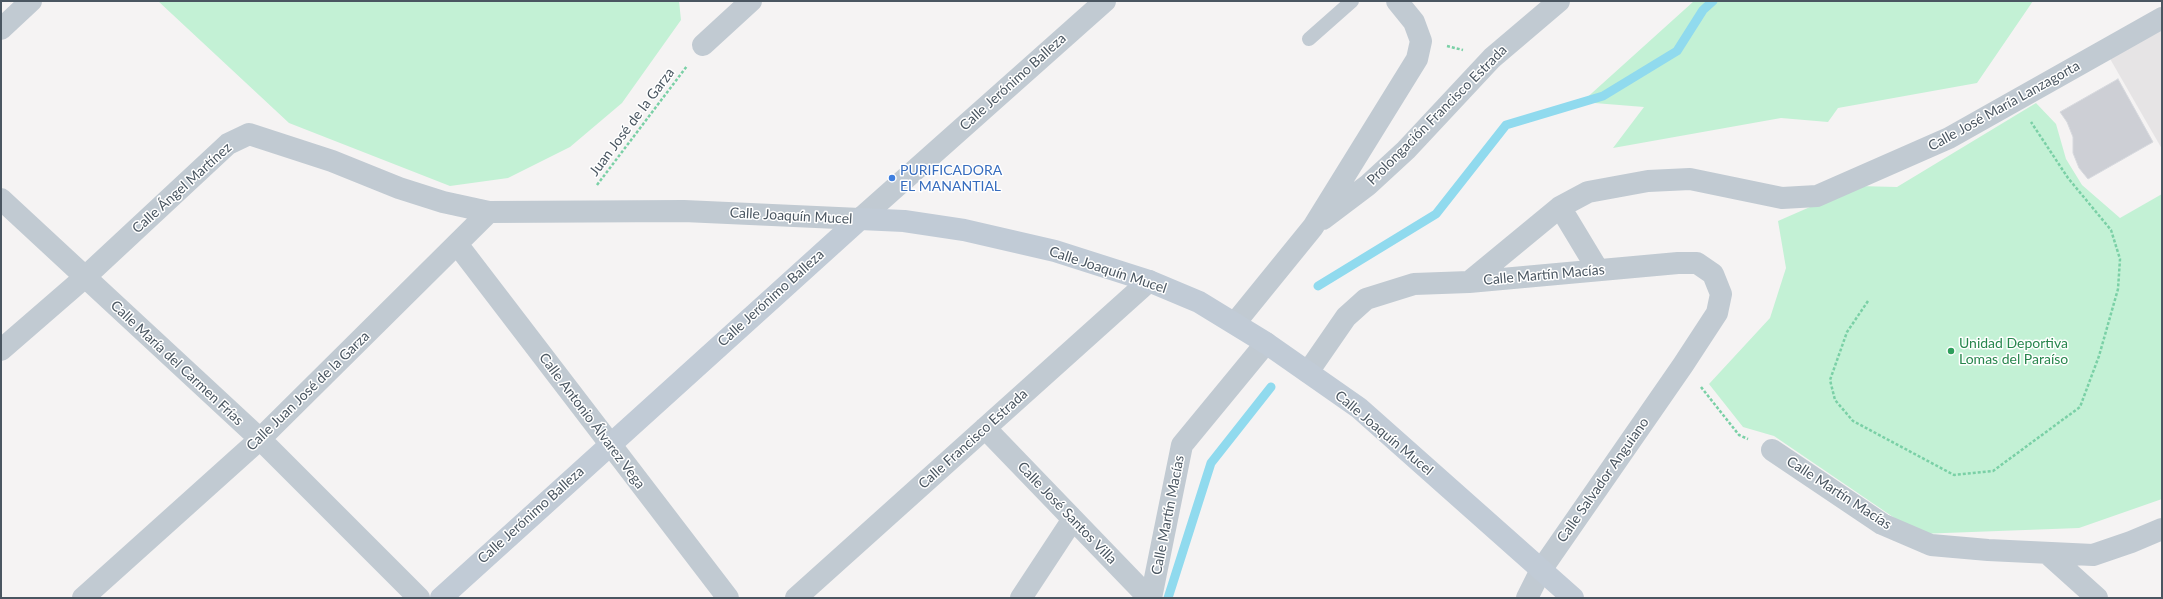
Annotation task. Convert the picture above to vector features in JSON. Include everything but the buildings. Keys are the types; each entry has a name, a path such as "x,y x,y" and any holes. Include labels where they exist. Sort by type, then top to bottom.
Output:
{"street":[{"path":"1,29 31,1"},
{"path":"703,45 750,1"},
{"name":"Calle Jerónimo Balleza","path":"441,598 860,219 1105,1"},
{"path":"1235,323 1313,227 1417,59 1421,41 1414,22 1397,1"},
{"name":"Prolongación Francisco Estrada","path":"1313,227 1368,185 1406,150 1492,58 1559,1"},
{"name":"Calle José María Lanzagorta","path":"1469,282 1560,207 1588,192 1648,181 1690,179 1782,198 1817,196 1949,138 2162,18"},
{"name":"Calle Ángel Martínez","path":"1,350 84,278 228,144 249,134 332,161 399,188 444,202 489,212"},
{"name":"Calle María del Carmen Frías","path":"1,198 84,278 260,439 419,598"},
{"path":"1560,207 1598,270"},
{"name":"Calle Joaquín Mucel","path":"489,212 684,211 904,221 964,230 1055,251 1149,280 1199,302 1235,323 1359,408 1574,598"},
{"name":"Calle Juan José de la Garza","path":"83,598 260,439 489,212"},
{"name":"Calle Antonio Álvarez Vega","path":"457,244 609,445 728,598"},
{"name":"Calle Martín Macías","path":"1308,372 1346,317 1366,299 1414,284 1469,282 1598,270 1696,264 1713,274 1721,294 1717,313 1683,365"},
{"name":"Calle Francisco Estrada","path":"796,598 1149,280"},
{"name":"Calle Martín Macías","path":"1150,598 1182,445 1266,343"},
{"name":"Calle Salvador Anguiano","path":"1527,598 1541,570 1683,365"},
{"name":"Calle José Santos Villa","path":"985,428 1150,598"},
{"name":"Calle Martín Macías","path":"1772,450 1882,524 1931,545 2093,555 2131,542 2162,529"},
{"path":"1021,598 1072,519"},
{"path":"2047,553 2097,598"}],"lane":[{"path":"1309,39 1352,1"}],"path":[{"path":"1421,41 1492,58"},
{"name":"Juan José de la Garza","path":"577,211 703,45"},
{"path":"1868,301 1847,332 1830,380 1835,400 1853,421 1954,475 1992,471 2080,407 2099,356 2118,289 2120,259 2111,230 2068,178 2016,100"},
{"path":"1683,365 1739,435 1772,450"}],"shaded area":[{"path":"2162,28 2162,149 2109,57"}],"green space":[{"path":"158,1 679,1 681,20 622,103 570,147 508,178 450,186 289,123"},
{"path":"1694,1 2033,1 1977,83 1838,108 1828,122 1781,118 1613,148 1644,107 1582,102"},
{"name":"Unidad Deportiva Lomas del Paraíso","path":"2036,103 2056,124 2066,159 2082,185 2120,218 2162,194 2162,499 2079,528 1918,534 1774,436 1743,427 1709,384 1770,318 1786,268 1778,221 1858,186 1897,187"}],"waterway":[{"path":"1318,286 1436,214 1506,125 1603,96 1677,51 1703,10 1713,1"},
{"path":"1168,598 1211,463 1271,387"}],"place":[{"name":"PURIFICADORA EL MANANTIAL","path":"892,178"},
{"name":"Unidad Deportiva Lomas del Paraíso","path":"1951,351"}]}
